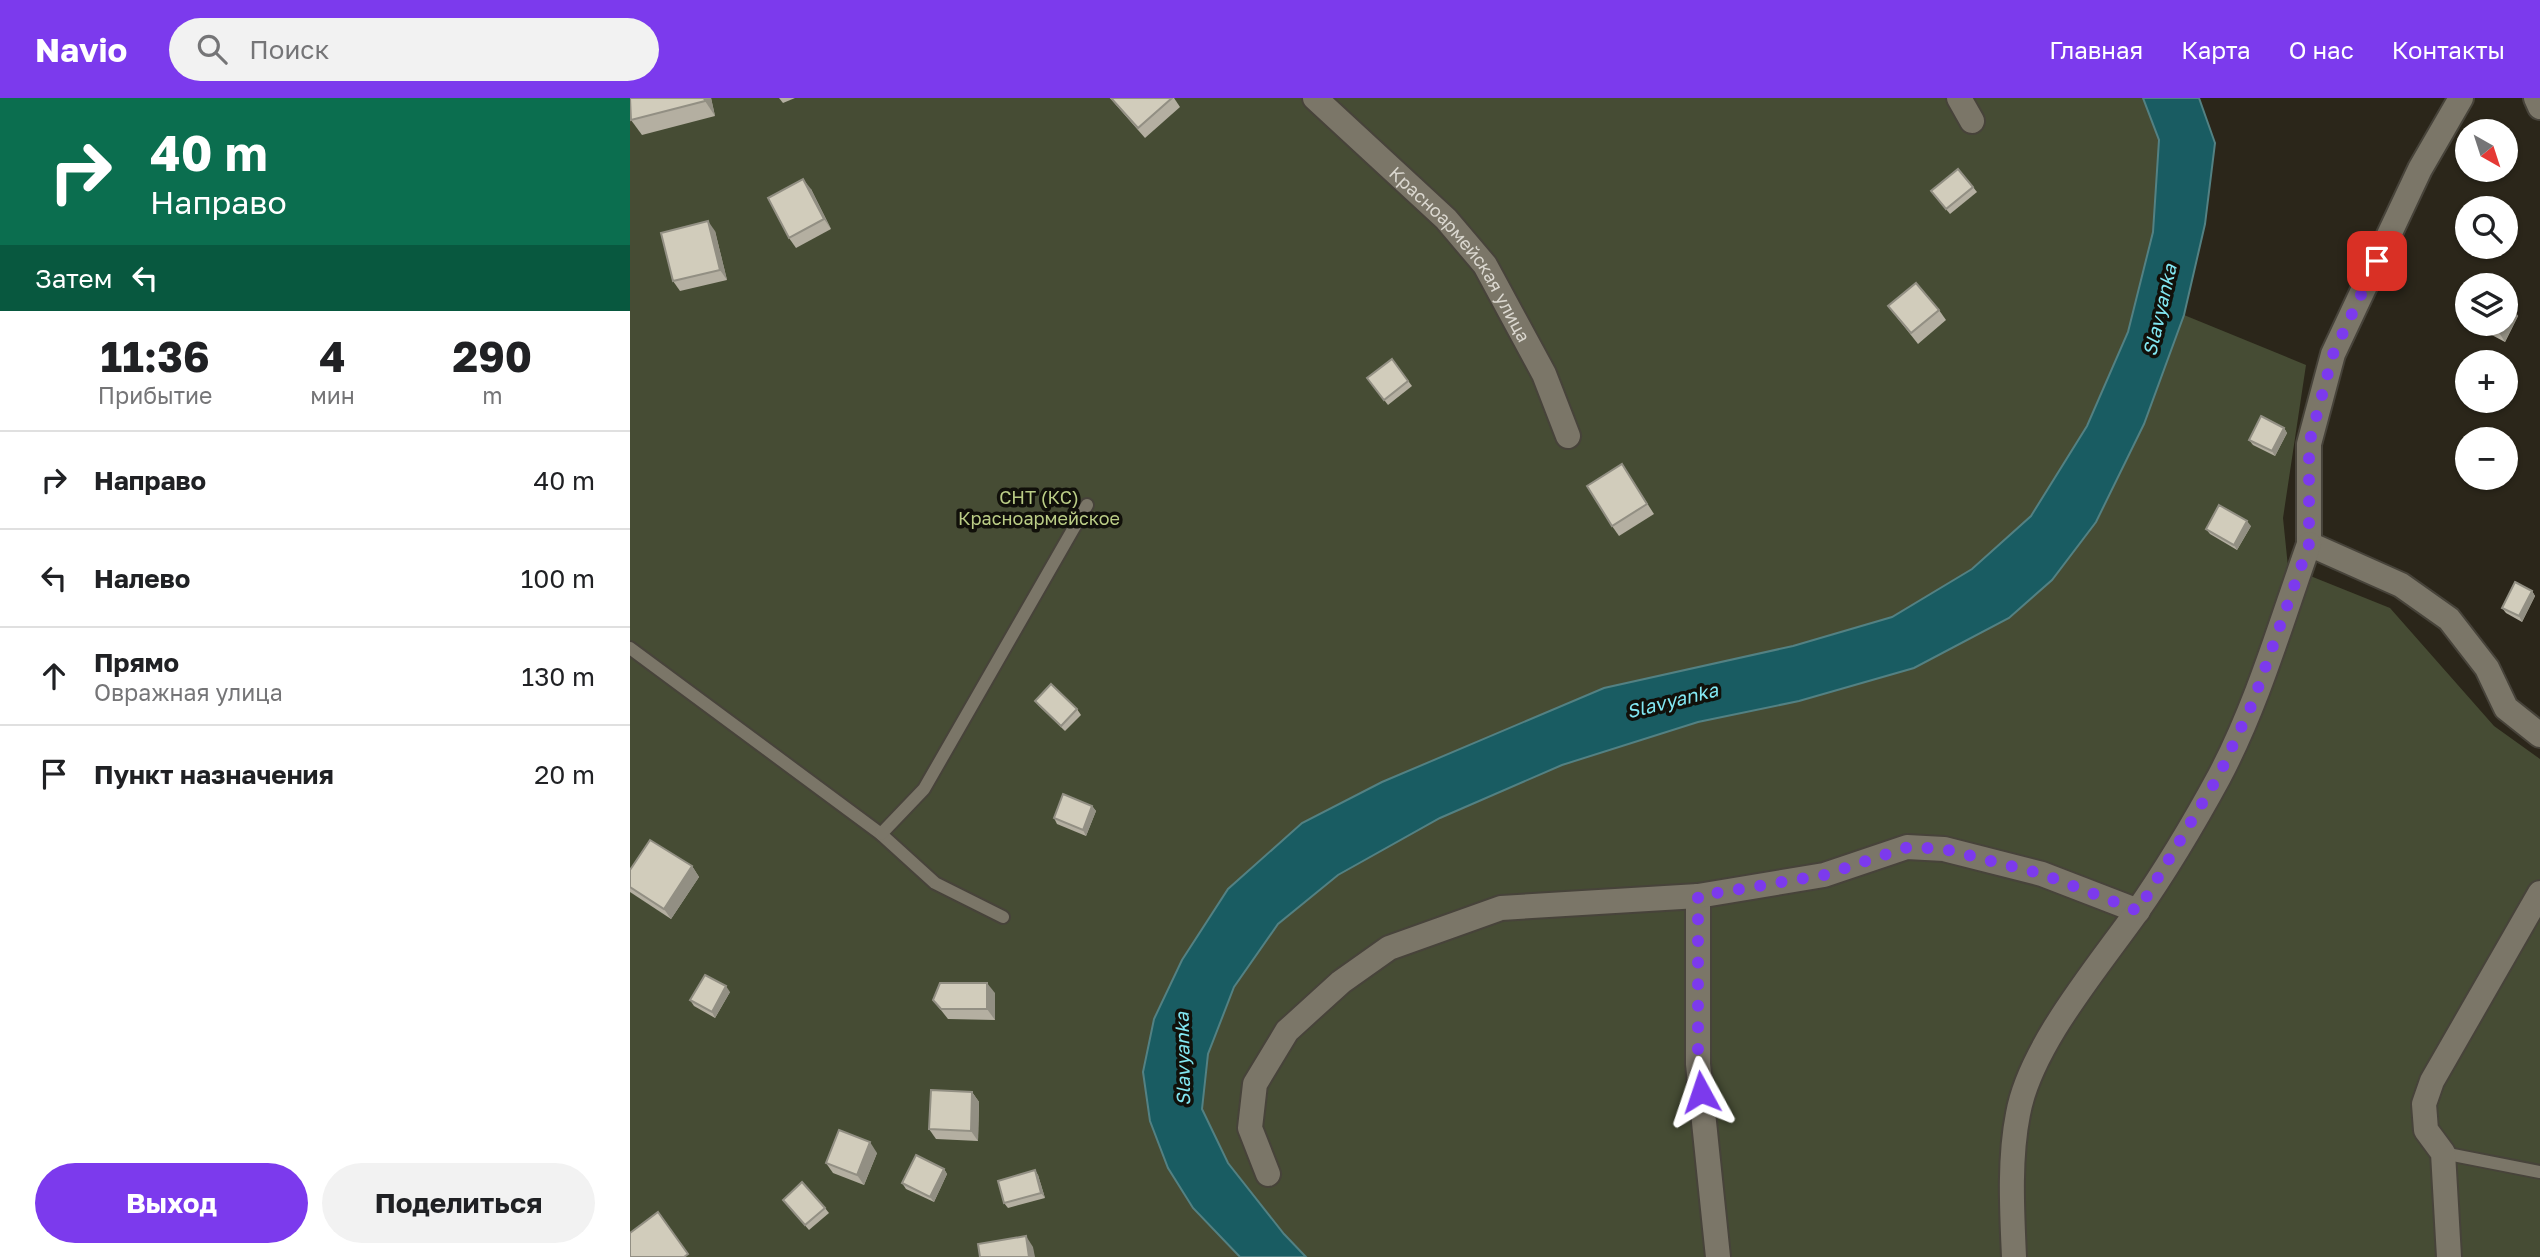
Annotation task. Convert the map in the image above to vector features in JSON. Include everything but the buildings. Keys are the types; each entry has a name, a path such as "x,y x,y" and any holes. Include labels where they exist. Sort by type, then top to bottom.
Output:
{"street":[{"name":"Красноармейская улица","path":"1315,98 1446,219 1485,265 1544,374 1568,436"},
{"path":"1959,98 1972,121"},
{"path":"2014,1257 2018,1112 2037,1064 2063,1014 2138,911 2219,775 2253,702 2309,544 2309,444 2333,354 2420,169 2461,98"},
{"path":"2536,98 2540,107"},
{"path":"2309,544 2402,585 2449,619 2487,668 2506,708 2540,735"},
{"path":"1268,1174 1250,1128 1255,1084 1287,1031 1341,982 1390,948 1501,908 1698,896 1824,875 1908,847 1944,849 2042,874 2138,911"},
{"path":"2449,1257 2443,1153 2426,1130 2424,1104 2432,1081 2540,893"},
{"path":"1698,896 1698,1064 1718,1257"}],"lane":[{"path":"881,834 924,789 1087,505"},
{"path":"630,648 881,834 935,883 1003,917"},
{"path":"2443,1153 2540,1171"}],"green space":[{"name":"СНТ (КС) Красноармейское","path":"630,98 2143,98 2159,140 2153,232 2128,332 2087,426 2031,516 1972,569 1892,617 1793,646 1604,688 1382,782 1302,823 1182,960 1154,1019 1143,1072 1193,1208 1240,1257 630,1257"},
{"path":"2184,315 2306,365 2283,518 2288,567 2390,608 2494,726 2540,759 2540,1257 1306,1257 1284,1234 1228,1163 1202,1109 1208,1054 1234,987 1278,924 1338,875 1440,818 1562,765 1698,722 1799,701 1914,668 2144,424"}],"water":[{"name":"Slavyanka","path":"2143,98 2199,98 2215,143 2205,224 2184,315 2144,424 2096,522 2052,580 2009,618 1914,668 1799,701 1698,722 1562,765 1440,818 1338,875 1278,924 1234,987 1208,1054 1202,1109 1228,1163 1284,1234 1306,1257 1240,1257 1193,1208 1168,1168 1150,1121 1143,1072 1154,1019 1182,960 1228,889 1302,823 1382,782 1604,688 1793,646 1892,617 1972,569 2031,516 2087,426 2128,332 2153,232 2159,140"}],"route":[{"path":"1701,1092 1698,1064 1698,896 1824,875 1908,847 1944,849 2042,874 2138,911 2219,775 2253,702 2309,544 2309,444 2333,354 2377,261"}]}
